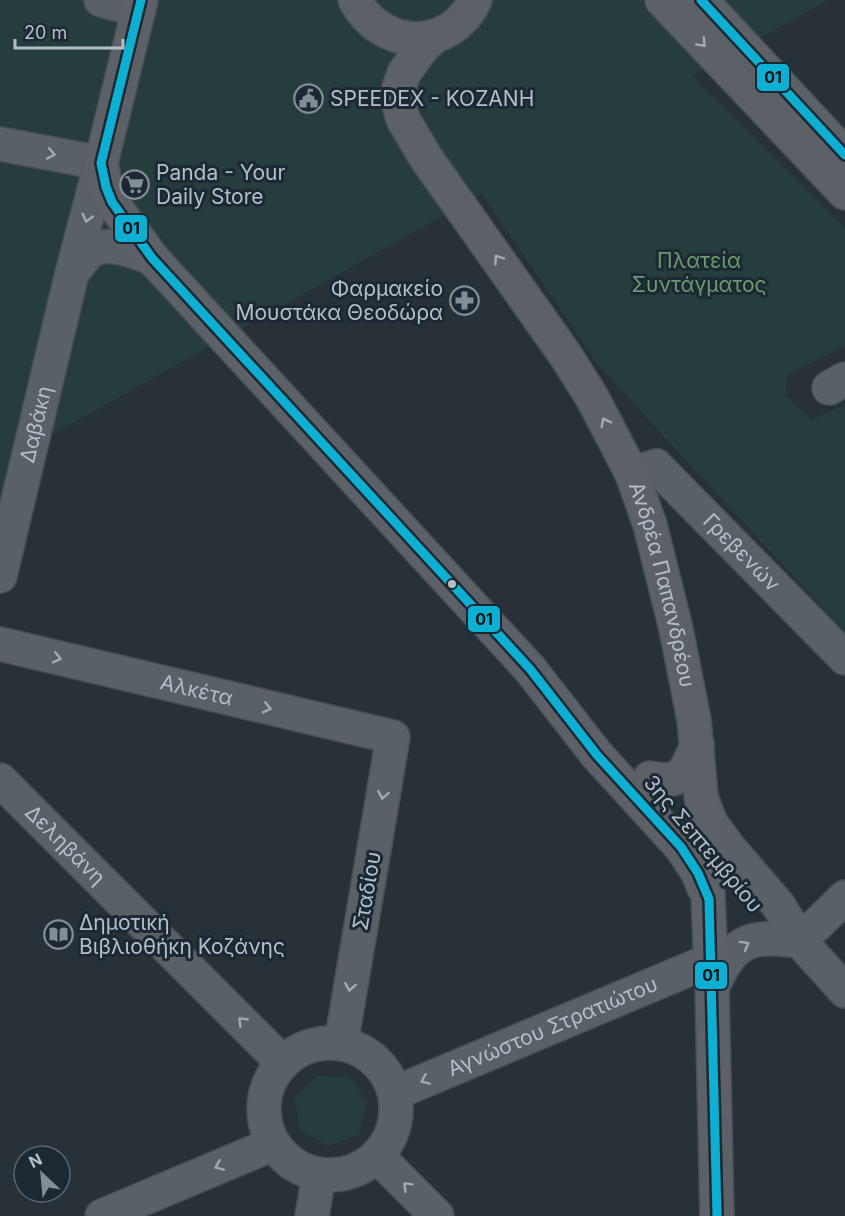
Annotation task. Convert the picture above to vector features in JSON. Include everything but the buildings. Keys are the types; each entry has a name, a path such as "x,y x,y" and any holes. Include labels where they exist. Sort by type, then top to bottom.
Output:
{"main road":[{"path":"355,0 369,20 389,33 412,39 435,36 453,27 476,4"},
{"path":"662,0 845,194"},
{"path":"701,0 845,155"},
{"path":"101,164 140,5"},
{"name":"Ανδρέα Παπανδρέου","path":"435,36 422,48 404,73 399,88 398,102 403,119 426,158 566,356 593,399 632,474 650,525 674,618 686,672 697,745 706,849 712,974 717,1216"},
{"name":"3ης Σεπτεμβρίου","path":"101,164 112,202 152,258 530,669 597,755 681,847 698,873 709,899"},
{"name":"3ης Σεπτεμβρίου","path":"530,669 612,741 650,778 706,849"},
{"path":"650,778 664,781 679,777 685,771 697,745"}],"street":[{"path":"101,0 140,5"},
{"path":"0,144 101,164"},
{"name":"Δαβάκη","path":"0,576 72,273 101,164"},
{"path":"72,273 91,251 104,247 122,248 152,258"},
{"name":"Γρεβενών","path":"632,474 656,466 845,658"},
{"name":"Αλκέτα","path":"0,645 393,737"},
{"name":"Σταδίου","path":"341,1044 393,737"},
{"name":"Δεληβάνη","path":"0,780 283,1063"},
{"name":"3ης Σεπτεμβρίου","path":"702,800 711,823 730,849 779,906 800,941 845,991"},
{"name":"3ης Σεπτεμβρίου","path":"706,849 762,916 800,941"},
{"path":"712,974 738,949 755,939 800,941 845,897"},
{"name":"Αγνώστου Στρατιώτου","path":"395,1093 712,974"},
{"path":"341,1044 363,1052 381,1066 395,1093 397,1106 394,1127 386,1146 365,1166 350,1173 319,1175 301,1169 285,1158 273,1144 267,1131 264,1101 271,1081 283,1063 304,1049 316,1045 341,1044"},
{"path":"102,1216 273,1144"},
{"path":"377,1156 436,1216"},
{"path":"312,1216 319,1175"}],"green space":[{"name":"Πλατεία Συντάγματος","path":"0,0 828,0 692,76 845,228 845,346 788,374 785,395 811,420 845,405 845,632 599,366 482,194 21,452 0,524"},
{"path":"317,1076 350,1077 367,1104 358,1135 328,1146 300,1130 295,1098"}],"transit line":[{"name":"01","path":"141,0 101,163 112,202 152,258 530,669 597,755 681,847 698,873 709,899 717,1216"},
{"name":"01","path":"701,0 845,155"}],"place":[{"name":"SPEEDEX - ΚΟΖΑΝΗ","path":"309,99"},
{"name":"Panda - Your Daily Store","path":"135,185"},
{"name":"Φαρμακείο Μουστάκα Θεοδώρα","path":"464,301"},
{"name":"Δημοτική Βιβλιοθήκη Κοζάνης","path":"58,935"}]}
